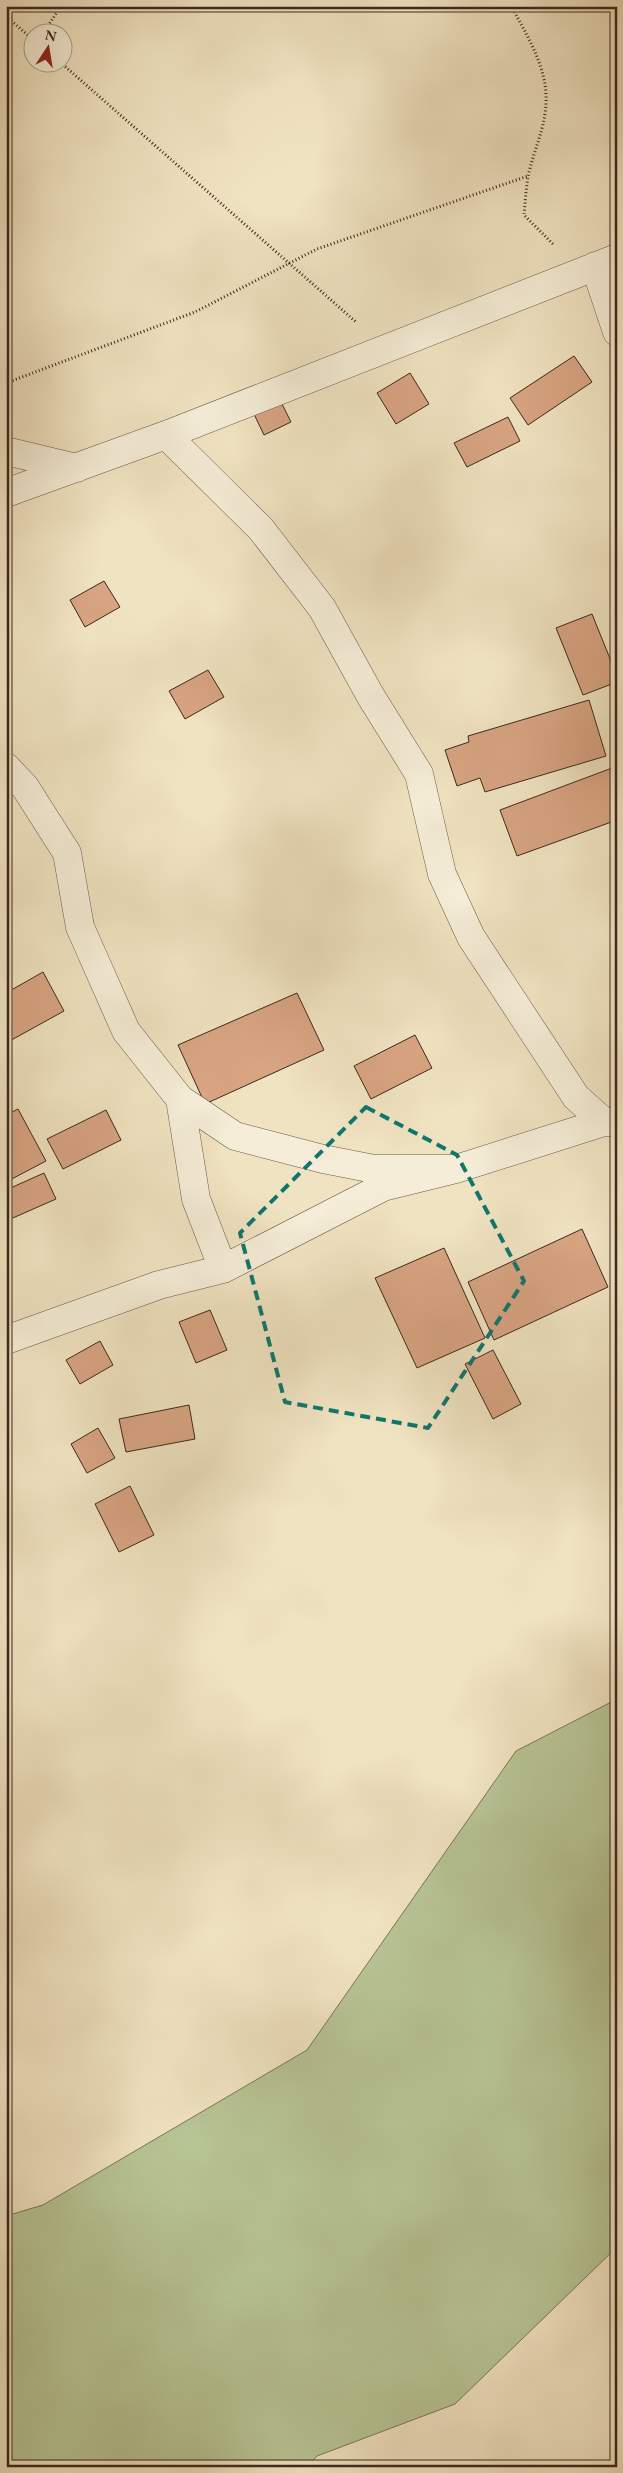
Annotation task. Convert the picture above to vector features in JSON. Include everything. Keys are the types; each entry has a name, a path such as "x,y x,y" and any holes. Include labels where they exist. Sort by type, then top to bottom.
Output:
{"street":[{"path":"6,493 166,435 598,265 617,332"},
{"path":"166,435 260,529 322,608 419,774 442,874 471,937 576,1097 610,1122"},
{"path":"6,451 77,468"},
{"path":"6,767 25,787 67,853 80,927 126,1031 180,1099 235,1136 374,1169 456,1169"},
{"path":"180,1099 196,1199 223,1269"},
{"path":"6,1340 159,1285 223,1269 383,1186 456,1169 610,1122"}],"path":[{"path":"51,22 62,6"},
{"path":"511,6 527,35 540,67 547,100 544,126 528,176 524,215 598,265"},
{"path":"6,16 22,30"},
{"path":"71,72 386,349"},
{"path":"6,383 195,312 317,249 528,176"}],"highlighted area":[{"path":"366,1107 457,1155 524,1281 428,1428 285,1402 240,1233"}],"green space":[{"path":"617,1699 617,2247 455,2404 317,2456 307,2467 6,2467 6,2216 43,2205 307,2050 516,1751"}],"building":[{"path":"574,356 592,382 528,425 510,398"},
{"path":"410,373 429,404 396,424 377,393"},
{"path":"280,400 291,422 264,435 253,412"},
{"path":"508,417 520,441 467,467 454,443"},
{"path":"104,581 120,607 85,627 70,600"},
{"path":"592,614 617,676 617,682 583,695 556,628"},
{"path":"208,670 224,697 185,719 169,691"},
{"path":"589,700 606,756 485,792 480,778 457,786 445,750 469,742 468,736"},
{"path":"612,768 617,780 617,820 517,856 500,810"},
{"path":"43,972 64,1011 6,1043 6,993"},
{"path":"297,993 324,1050 205,1104 178,1045"},
{"path":"415,1035 432,1068 371,1099 354,1066"},
{"path":"18,1109 46,1161 6,1182 6,1115"},
{"path":"106,1110 121,1140 63,1169 47,1139"},
{"path":"44,1173 56,1199 6,1221 6,1190"},
{"path":"582,1229 608,1287 494,1340 468,1282"},
{"path":"444,1248 485,1338 417,1368 375,1278"},
{"path":"210,1310 227,1350 196,1363 179,1322"},
{"path":"100,1341 113,1365 80,1384 66,1360"},
{"path":"493,1350 521,1404 493,1419 465,1364"},
{"path":"189,1405 195,1439 126,1452 119,1419"},
{"path":"98,1428 115,1458 87,1473 71,1444"},
{"path":"130,1486 154,1535 119,1552 95,1504"}]}
